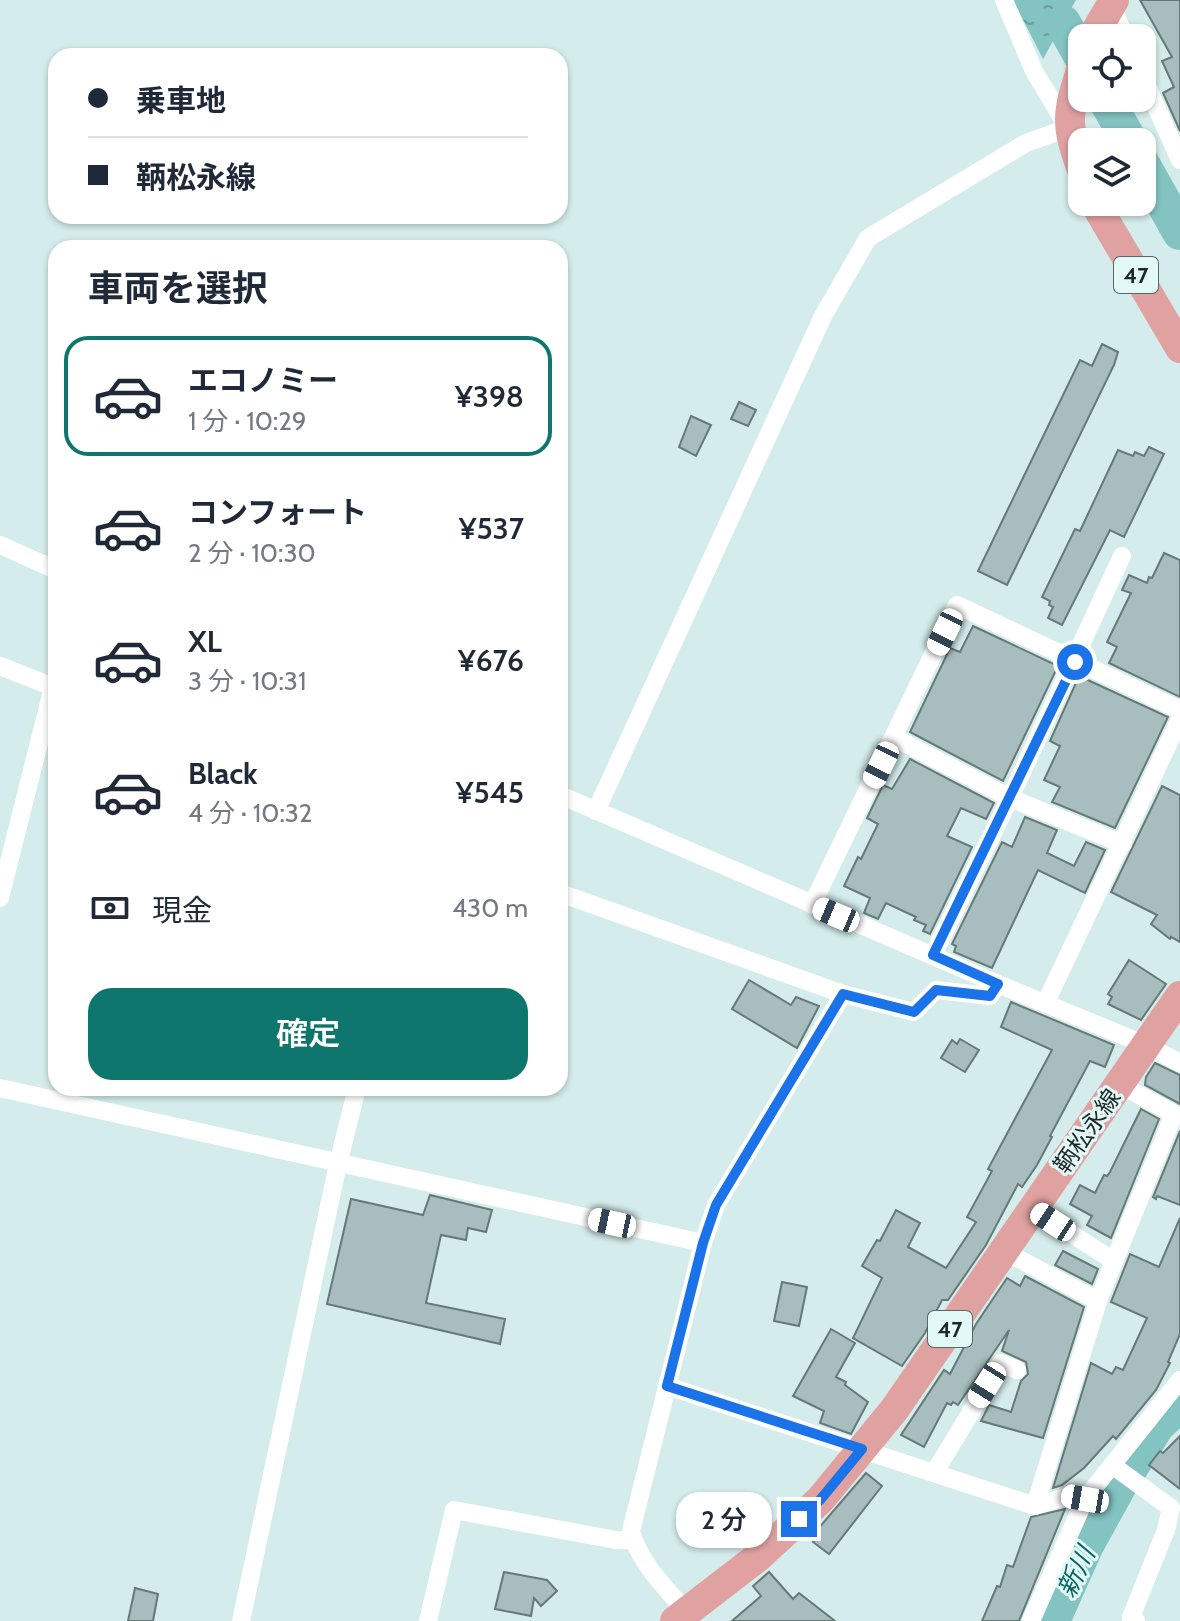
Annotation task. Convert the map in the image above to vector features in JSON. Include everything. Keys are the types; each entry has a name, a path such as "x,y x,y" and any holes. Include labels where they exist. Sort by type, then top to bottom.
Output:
{"main road":[{"path":"1100,24 1110,5"},
{"path":"1071,112 1071,128"},
{"name":"47","path":"1102,216 1180,348"},
{"name":"鞆松永線","path":"681,1616 758,1557 820,1500 894,1410 1180,996"}],"street":[{"path":"596,811 823,316 868,238 1069,120 1034,71 1004,0"},
{"path":"1110,5 1119,24"},
{"path":"1156,106 1180,160"},
{"path":"0,545 48,566"},
{"path":"933,955 1075,662 1122,556"},
{"path":"812,905 957,605 1180,710"},
{"path":"0,666 48,686"},
{"path":"0,898 48,711"},
{"path":"1046,1002 1180,719"},
{"path":"895,738 1010,798 1123,844"},
{"path":"568,799 1146,1045 1180,1063"},
{"path":"568,896 843,994 914,1012 936,990 990,996 998,984"},
{"path":"681,1616 633,1540 631,1531 703,1243 716,1205 843,994"},
{"path":"1035,1506 1098,1301 1174,1114 1119,1084"},
{"path":"0,1088 703,1243"},
{"path":"241,1621 355,1096"},
{"path":"1033,1209 1114,1261"},
{"path":"1004,1251 1098,1301"},
{"path":"934,1473 1001,1363 1017,1370"},
{"path":"1031,1621 1085,1499 1180,1380"},
{"path":"667,1386 1035,1506 1068,1496 1085,1499"},
{"path":"1112,1465 1171,1508 1166,1530 1131,1617 1136,1621"},
{"path":"428,1621 454,1510 616,1540 633,1540"}],"water":[{"path":"1013,0 1076,0 1043,59"}],"building":[{"path":"1140,0 1180,0 1180,131 1163,93 1174,87 1162,61 1172,57"},
{"path":"1102,344 1118,352 1114,365 1007,585 978,571 1080,360 1092,366"},
{"path":"739,402 756,410 748,426 731,419"},
{"path":"691,416 711,425 696,456 679,447"},
{"path":"1149,447 1164,454 1124,537 1110,530 1062,625 1048,618 1053,607 1049,605 1050,601 1042,597 1075,529 1080,531 1118,450 1133,456 1135,452 1144,456"},
{"path":"1164,553 1180,560 1180,697 1109,663 1117,647 1107,642 1131,593 1122,590 1129,575 1147,583"},
{"path":"973,626 1058,666 1003,781 910,732 950,648 960,652"},
{"path":"1079,676 1168,717 1115,828 1052,802 1060,787 1044,780 1060,746 1050,741"},
{"path":"910,759 994,803 986,819 961,808 947,836 972,847 930,934 923,931 926,925 914,920 916,917 886,903 878,919 864,913 870,898 844,886 878,824 867,818 883,785 892,789"},
{"path":"1162,786 1180,795 1180,942 1170,939 1151,924 1157,915 1111,892"},
{"path":"1025,817 1057,830 1047,853 1074,866 1086,842 1105,850 1085,893 1038,870 992,968 954,952 956,946 952,944 1002,842 1012,847"},
{"path":"1129,960 1166,984 1141,1020 1108,1004 1112,997 1108,994"},
{"path":"749,980 791,1005 796,997 819,1006 797,1048 732,1009"},
{"path":"1011,1002 1114,1045 1105,1067 1090,1061 1037,1165 1022,1187 1018,1184 986,1245 948,1300 942,1300 925,1333 902,1366 853,1338 882,1278 862,1266 877,1240 880,1241 896,1210 920,1223 908,1247 946,1268 976,1222 967,1217 992,1171 988,1169 1052,1050 1001,1027"},
{"path":"960,1039 979,1050 965,1072 941,1058 952,1040 957,1044"},
{"path":"1155,1063 1180,1075 1180,1104 1145,1085 1146,1077"},
{"path":"1141,1109 1159,1119 1111,1238 1087,1225 1092,1216 1070,1204 1080,1185 1095,1193 1104,1175 1110,1172"},
{"path":"1180,1131 1180,1205 1153,1197"},
{"path":"430,1195 492,1210 486,1232 468,1228 466,1240 441,1235 426,1303 505,1319 500,1344 327,1304 351,1199 423,1215"},
{"path":"1180,1218 1180,1334 1170,1363 1156,1390 1116,1439 1113,1436 1084,1468 1053,1488 1091,1363 1112,1374 1116,1367 1123,1370 1147,1318 1111,1302 1130,1254 1159,1267"},
{"path":"1063,1251 1098,1269 1092,1284 1055,1265"},
{"path":"1025,1276 1084,1307 1043,1438 981,1421 989,1405 1011,1412 1021,1381 1028,1374 1026,1362 1002,1351 1009,1330 958,1405 947,1403 924,1447 901,1435 944,1370 950,1374 976,1324 1007,1278 1020,1286"},
{"path":"782,1282 807,1287 799,1326 774,1321"},
{"path":"831,1329 855,1343 836,1377 868,1402 851,1434 820,1423 824,1411 793,1396"},
{"path":"1180,1436 1180,1489 1149,1465 1160,1451 1163,1453"},
{"path":"866,1473 882,1486 829,1554 811,1537"},
{"path":"1065,1509 1019,1621 982,1621 997,1586 1000,1587 1007,1565 1013,1567 1031,1517"},
{"path":"504,1572 547,1580 557,1591 541,1606 534,1598 531,1616 495,1609"},
{"path":"769,1572 793,1599 799,1593 835,1621 732,1621 761,1596 753,1586"},
{"path":"135,1588 158,1594 153,1621 128,1621"}],"waterway":[{"name":"新川","path":"1063,23 1068,32"},
{"name":"新川","path":"1113,112 1122,128"},
{"name":"新川","path":"1156,189 1180,232"},
{"name":"新川","path":"1052,1621 1086,1545 1118,1487 1157,1425 1180,1404"}],"route":[{"path":"799,1519 820,1500 862,1449 667,1386 703,1243 716,1205 843,994 914,1012 936,990 990,996 998,984 933,955 1075,662"}]}
